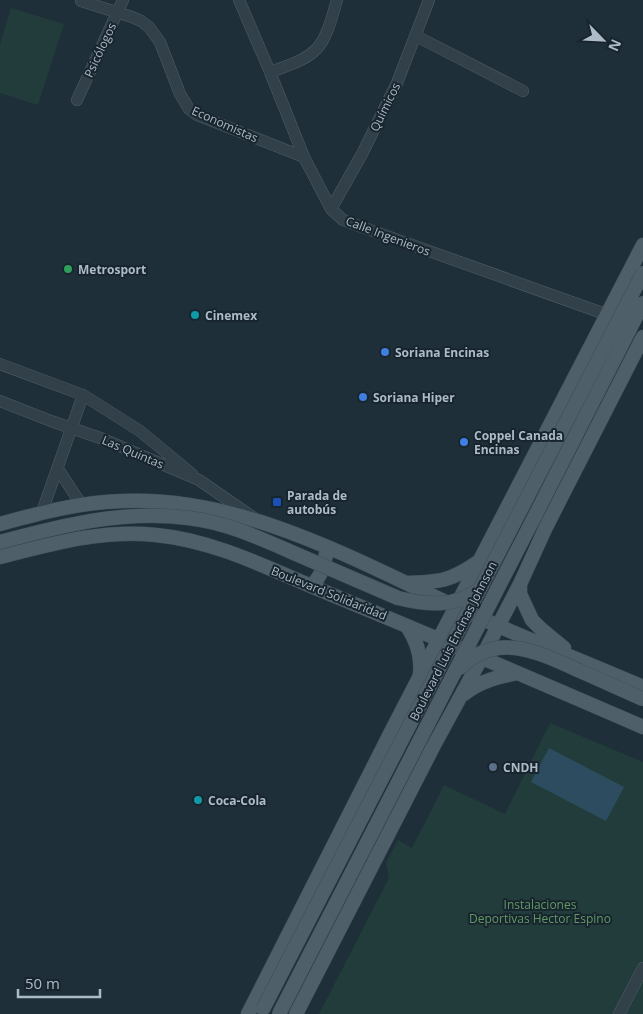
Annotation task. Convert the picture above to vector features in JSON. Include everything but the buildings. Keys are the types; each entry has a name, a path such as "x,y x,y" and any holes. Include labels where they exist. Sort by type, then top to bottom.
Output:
{"main road":[{"path":"248,1014 643,245"},
{"name":"Boulevard Luis Encinas Johnson","path":"262,1011 643,273"},
{"name":"Boulevard Luis Encinas Johnson","path":"279,1014 643,303"},
{"path":"296,1014 433,747 499,625 643,337"},
{"path":"0,524 42,512 81,504 123,501 160,502 218,511 288,531 327,547 404,583 643,687"},
{"path":"0,542 88,520 143,516 189,518 261,539 398,598 422,604 442,604 459,600 476,592 489,582 503,565 539,508"},
{"name":"Boulevard Solidaridad","path":"0,557 85,538 122,533 154,534 180,538 214,547 311,586 643,727"},
{"path":"311,586 324,568 327,547"},
{"path":"404,583 451,579 481,560"},
{"path":"520,584 520,594 532,620 541,630 583,661"},
{"path":"407,626 418,645 419,678"},
{"path":"398,747 462,666 479,653 500,648 520,648 544,654 643,699"},
{"path":"460,698 478,684 490,679 517,673"}],"street":[{"name":"Psicólogos","path":"77,100 123,0"},
{"name":"Calle Ingenieros","path":"239,0 304,157 331,209 343,220 608,315"},
{"name":"Químicos","path":"331,209 397,83 429,0"},
{"name":"Economistas","path":"80,1 141,21 155,34 171,68 180,94 190,109 197,114 304,157"},
{"path":"270,72 294,64 308,57 317,49 330,25 336,1"},
{"path":"416,36 524,91"},
{"path":"0,364 84,395 140,431 199,480"},
{"path":"42,512 58,469 70,428 84,395"},
{"name":"Las Quintas","path":"0,401 103,439 199,480 257,521"},
{"path":"58,469 81,504"},
{"path":"619,1014 643,968"}],"green space":[{"path":"11,8 64,24 38,105 0,93 0,44"},
{"name":"Instalaciones Deportivas Hector Espino","path":"550,723 643,762 643,1014 319,1014 389,878 386,863 398,840 412,848 444,785 505,814"}],"water":[{"path":"549,748 624,787 606,821 531,782"}],"place":[{"name":"Metrosport","path":"68,269"},
{"name":"Cinemex","path":"195,315"},
{"name":"Soriana Encinas","path":"385,352"},
{"name":"Soriana Hiper","path":"363,397"},
{"name":"Coppel Canada Encinas","path":"464,442"},
{"name":"Parada de autobús","path":"277,502"},
{"name":"CNDH","path":"493,767"},
{"name":"Coca-Cola","path":"198,800"}]}
